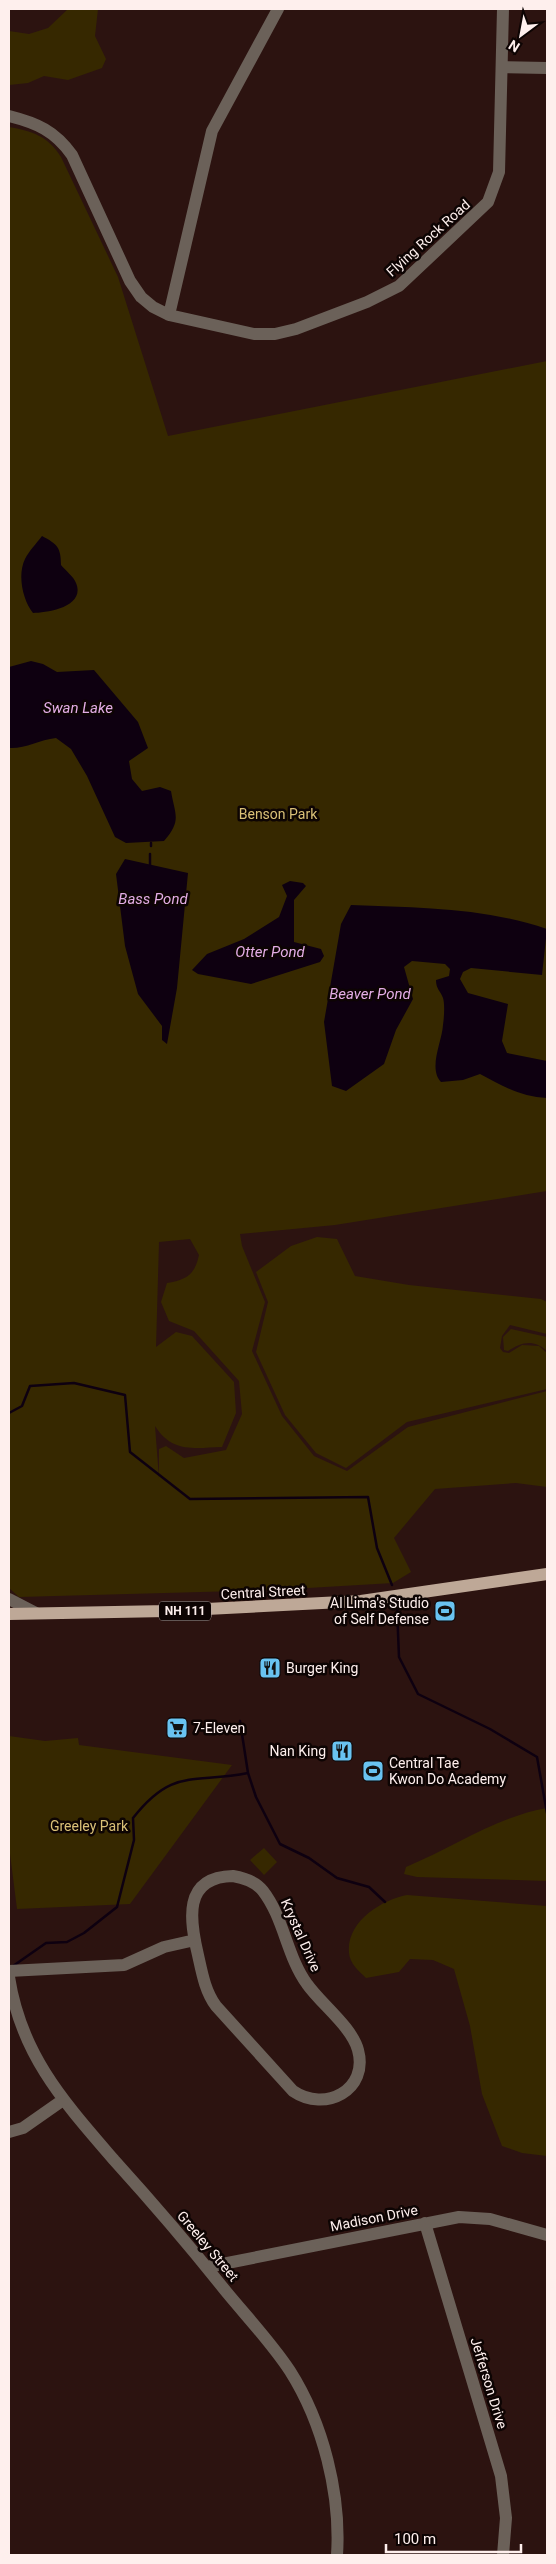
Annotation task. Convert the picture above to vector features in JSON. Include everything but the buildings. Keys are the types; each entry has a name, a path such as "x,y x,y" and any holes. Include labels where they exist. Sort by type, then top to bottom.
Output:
{"main road":[{"name":"Central Street","path":"9,1614 167,1612 361,1601 547,1574"}],"street":[{"path":"169,315 212,132 278,9"},
{"name":"Flying Rock Road","path":"9,116 45,127 64,144 72,156 135,290 152,307 169,315 254,334 275,334 296,329 390,292 410,278 479,213 492,195 499,172 503,9"},
{"path":"502,67 547,68"},
{"path":"9,1599 36,1613"},
{"name":"Krystal Drive","path":"233,1876 245,1878 260,1888 271,1904 303,1979 356,2044 359,2068 348,2089 333,2098 321,2101 309,2100 293,2091 211,1998 205,1986 195,1940 191,1911 194,1900 205,1885 221,1877 233,1876"},
{"path":"9,1971 124,1965 164,1947 195,1940"},
{"name":"Greeley Street","path":"9,1977 18,2018 29,2047 63,2100 207,2267 279,2355 302,2392 311,2411 334,2492 339,2535 337,2555"},
{"path":"9,2132 23,2128 63,2100"},
{"name":"Madison Drive","path":"207,2267 459,2217 480,2218 510,2224 547,2235"},
{"name":"Jefferson Drive","path":"425,2223 501,2476 506,2518 503,2555"}],"green space":[{"path":"68,9 98,9 95,36 106,59 102,68 68,80 44,76 28,83 9,85 9,31 29,34 48,28"},
{"name":"Benson Park","path":"9,127 25,130 45,139 61,157 118,277 168,436 547,361 547,1191 335,1225 240,1234 242,1246 265,1302 252,1351 282,1416 314,1456 347,1471 408,1427 547,1391 547,1487 516,1483 435,1489 394,1538 411,1572 393,1583 274,1590 19,1597 9,1588","holes":["190,1239 199,1255 195,1267 189,1275 180,1280 167,1283 161,1302 169,1321 194,1331 239,1381 242,1414 226,1450 184,1458 166,1446 159,1449 159,1478 155,1426 162,1435 176,1445 193,1448 222,1447 236,1413 234,1382 192,1336 176,1332 156,1347 159,1242"]},
{"path":"317,1237 337,1239 355,1276 409,1285 541,1299 547,1302 547,1334 510,1325 502,1336 500,1348 503,1352 509,1353 522,1345 539,1346 547,1353 547,1389 407,1422 346,1468 316,1453 285,1415 256,1352 268,1302 256,1272 291,1246"},
{"path":"511,1329 547,1337 547,1351 532,1343 523,1344 508,1351 504,1350 503,1337"},
{"name":"Greeley Park","path":"9,1736 45,1741 78,1738 79,1745 232,1765 130,1904 17,1909 9,1846"},
{"path":"547,1808 547,1881 417,1877 404,1874 406,1867 475,1833 510,1818"},
{"path":"264,1848 277,1862 264,1875 250,1860"},
{"path":"407,1895 547,1906 547,2156 522,2153 502,2146 482,2094 470,2026 454,1969 433,1960 410,1959 399,1972 366,1978 351,1961 349,1953 350,1942 359,1922 376,1907"}],"water":[{"path":"42,536 51,541 59,550 61,565 75,581 78,591 75,598 64,607 47,612 33,613 26,602 22,588 21,572 27,556"},
{"name":"Swan Lake","path":"31,661 43,664 57,672 94,670 138,722 148,748 129,761 132,779 142,791 160,787 171,791 176,817 170,834 164,841 126,843 115,837 87,776 71,749 56,738 21,747 9,748 9,667"},
{"name":"Bass Pond","path":"125,859 188,873 177,988 167,1044 162,1040 162,1026 138,994 125,946 116,874"},
{"name":"Otter Pond","path":"290,881 303,883 306,886 294,900 294,942 321,949 324,956 320,962 251,984 198,974 192,970 207,954 244,939 279,917 287,896 282,885"},
{"name":"Beaver Pond","path":"351,905 426,908 475,913 499,916 547,929 542,975 471,968 463,972 460,979 468,993 508,1004 502,1041 507,1053 547,1061 547,1098 529,1096 504,1087 480,1074 463,1080 441,1082 437,1076 436,1062 442,1032 444,1004 436,980 449,976 450,969 445,964 412,961 404,967 413,999 396,1030 384,1064 346,1091 332,1086 324,1022 341,924"}],"waterway":[{"path":"150,854 150,865"},
{"path":"9,1413 22,1406 30,1386 74,1383 125,1395 130,1452 190,1499 368,1497 377,1548 392,1585"},
{"path":"397,1608 399,1657 418,1694 490,1729 537,1757 547,1813"},
{"path":"240,1721 248,1773 256,1797 280,1844 309,1858 337,1878 369,1887 385,1902"},
{"path":"13,1966 46,1943 67,1942 84,1933 117,1907 134,1840 133,1818 160,1791 172,1784 185,1780 248,1773"}],"place":[{"name":"Al Lima's Studio of Self Defense","path":"445,1611"},
{"name":"Burger King","path":"270,1668"},
{"name":"7-Eleven","path":"177,1728"},
{"name":"Nan King","path":"342,1751"},
{"name":"Central Tae Kwon Do Academy","path":"373,1771"}]}
